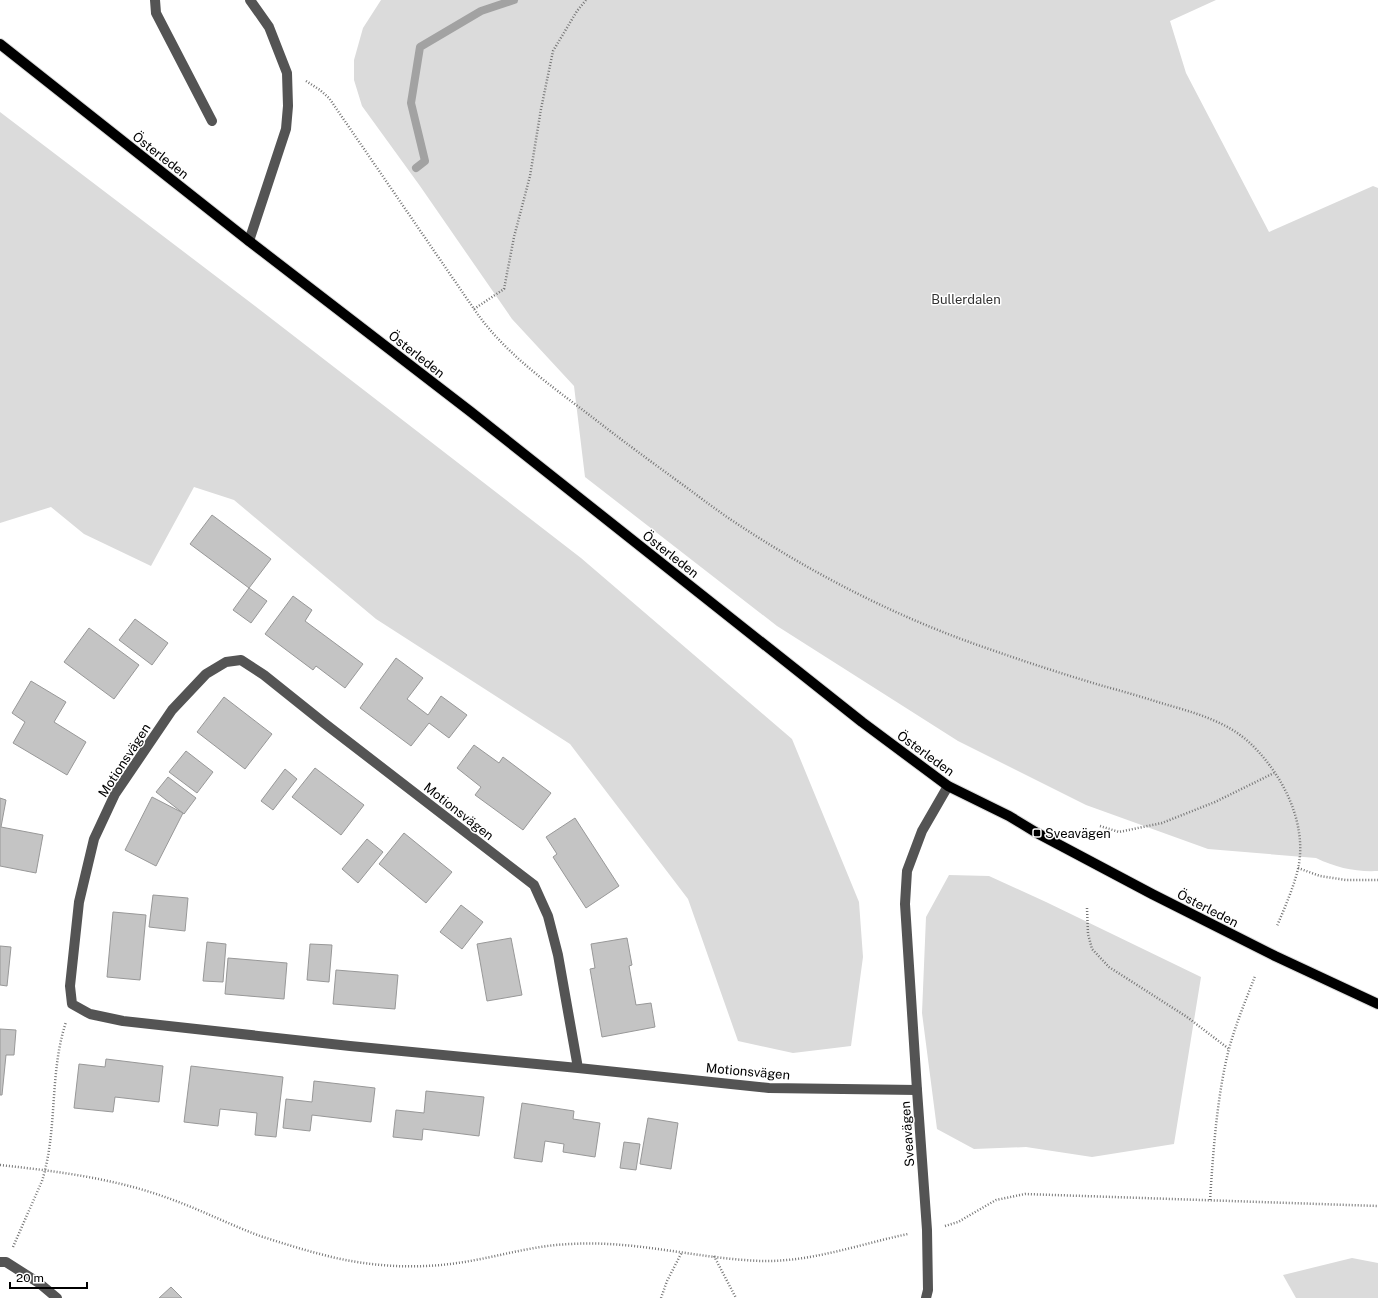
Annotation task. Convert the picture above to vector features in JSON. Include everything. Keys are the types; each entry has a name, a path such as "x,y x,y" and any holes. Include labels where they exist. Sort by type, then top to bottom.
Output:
{"main road":[{"name":"Österleden","path":"0,44 249,241 477,416 862,722 948,786 1009,816 1037,833 1152,894 1275,956 1378,1004"}],"street":[{"path":"155,0 156,13 212,121"},
{"path":"249,241 286,129 288,106 287,73 269,26 250,0"},
{"name":"Motionsvägen","path":"578,1068 558,954 548,916 534,885 264,675 241,660 226,662 206,674 172,710 116,794 94,839 79,902 70,986 72,1004 90,1014 123,1021 342,1046 578,1068 769,1088 917,1090"},
{"name":"Sveavägen","path":"926,1298 928,1290 927,1230 905,904 907,871 922,832 948,786"},
{"path":"3,1262 39,1283 57,1298"}],"path":[{"path":"474,309 504,289 514,237 530,176 541,108 553,52 577,11 586,0"},
{"path":"287,73 310,83 329,98 484,324 497,338 546,381 627,444 738,525 839,584 950,635 1090,682 1188,710 1222,724 1252,744 1269,764 1291,802 1299,834 1300,852 1298,868 1289,898 1277,926"},
{"path":"1100,826 1119,832 1162,823 1215,802 1274,772"},
{"path":"1298,868 1320,876 1346,880 1378,880"},
{"path":"1086,908 1088,934 1092,949 1109,967 1187,1017 1229,1049"},
{"path":"1210,1200 1216,1121 1225,1066 1231,1039 1255,976"},
{"path":"3,1262 46,1170 60,1039 72,1004"},
{"path":"0,1165 46,1170 115,1184 162,1196 190,1206 260,1236 298,1248 337,1258 382,1266 399,1267 433,1266 469,1262 553,1244 575,1243 619,1244 761,1261 803,1258 946,1226 958,1222 996,1200 1025,1194 1378,1206"},
{"path":"661,1298 667,1281 682,1252"},
{"path":"713,1256 736,1298"}],"green space":[{"name":"Bullerdalen","path":"381,0 1216,0 1170,21 1186,73 1269,232 1373,186 1378,188 1378,871 1346,869 1316,858 1208,849 1086,805 958,741 777,626 585,477 574,386 512,319 420,186 362,106 354,80 354,60 363,28"},
{"path":"0,112 255,306 581,558 792,739 859,902 863,957 851,1046 793,1053 738,1041 688,899 570,744 376,619 234,500 194,487 151,566 84,534 51,507 0,523"},
{"path":"949,875 989,876 1201,977 1174,1144 1092,1157 1026,1147 974,1149 937,1129 922,1013 926,917"},
{"path":"1352,1258 1378,1263 1378,1298 1296,1298 1283,1275"}],"building":[{"path":"212,515 271,559 249,588 190,544"},
{"path":"249,588 267,601 251,623 233,610"},
{"path":"293,596 312,610 305,621 363,664 345,688 316,666 313,670 265,634"},
{"path":"135,619 168,643 152,665 119,640"},
{"path":"89,628 139,665 114,699 64,662"},
{"path":"396,658 423,678 407,699 428,715 441,696 467,715 449,738 429,723 411,746 360,708"},
{"path":"31,681 66,702 54,722 86,742 67,775 13,743 25,722 12,713"},
{"path":"224,697 272,734 245,769 197,732"},
{"path":"474,745 499,763 503,757 551,793 523,830 475,795 481,787 457,768"},
{"path":"186,751 213,772 197,793 169,772"},
{"path":"315,768 364,805 341,835 292,797"},
{"path":"285,769 297,779 273,810 261,801"},
{"path":"168,777 196,798 184,814 156,792"},
{"path":"152,797 183,813 156,866 125,850"},
{"path":"0,798 6,800 1,827 43,835 36,873 0,866"},
{"path":"575,818 619,886 586,908 553,857 557,854 546,837"},
{"path":"404,833 452,872 426,903 379,864"},
{"path":"367,839 383,852 358,883 342,869"},
{"path":"153,895 188,898 185,931 149,927"},
{"path":"461,905 483,922 462,949 440,932"},
{"path":"113,912 146,915 140,980 107,977"},
{"path":"511,938 522,995 487,1001 477,944"},
{"path":"627,938 632,965 629,966 636,1005 651,1003 655,1027 602,1037 590,969 595,968 591,944"},
{"path":"207,942 226,944 223,982 203,981"},
{"path":"310,944 332,945 329,982 307,980"},
{"path":"0,946 11,947 7,986 0,985"},
{"path":"228,958 287,963 284,999 225,994"},
{"path":"336,970 398,975 395,1009 333,1004"},
{"path":"0,1029 16,1030 14,1055 6,1055 2,1095 0,1095"},
{"path":"106,1059 163,1066 159,1102 115,1097 113,1112 74,1108 79,1064 105,1067"},
{"path":"191,1066 283,1077 276,1137 255,1135 257,1113 220,1109 218,1126 184,1122"},
{"path":"314,1081 375,1088 371,1122 312,1115 310,1131 283,1128 286,1099 312,1102"},
{"path":"426,1091 484,1097 479,1136 423,1129 422,1140 393,1137 396,1110 424,1113"},
{"path":"522,1103 574,1111 573,1119 600,1123 595,1157 563,1152 564,1144 545,1141 542,1162 514,1158"},
{"path":"648,1118 678,1123 671,1169 640,1164"},
{"path":"624,1142 640,1144 636,1170 620,1168"},
{"path":"171,1287 182,1298 159,1298"}],"waterway":[{"path":"416,168 425,161 411,103 420,47 481,11 514,0"}],"place":[{"name":"Sveavägen","path":"1037,833"}]}
